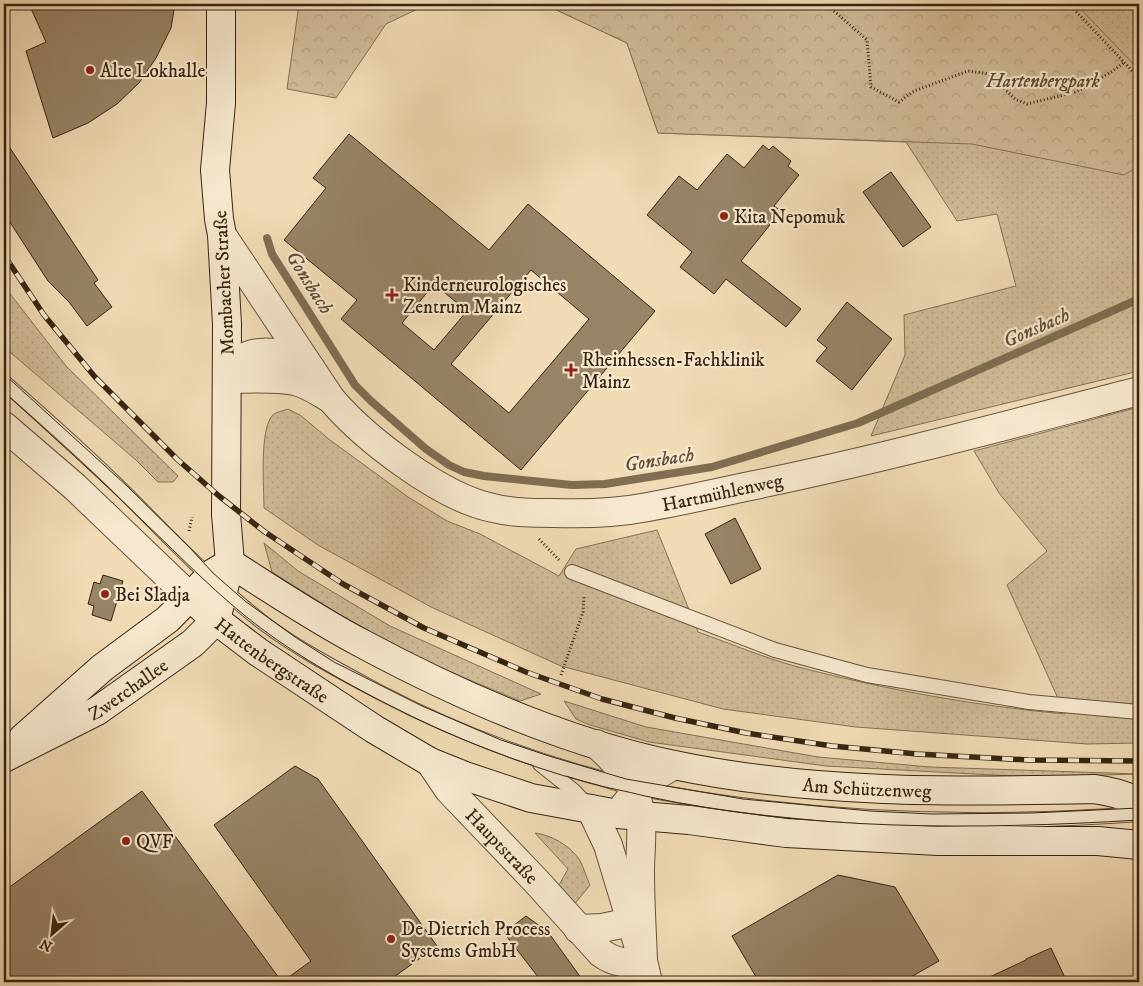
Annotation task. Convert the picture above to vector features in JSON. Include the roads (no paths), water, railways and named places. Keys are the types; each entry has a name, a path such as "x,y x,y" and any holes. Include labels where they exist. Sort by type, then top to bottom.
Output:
{"main road":[{"name":"Mombacher Straße","path":"220,576 226,514 227,379 227,324 222,234 215,170 221,103 221,4"},
{"name":"Hartmühlenweg","path":"222,234 331,399 347,417 382,446 448,491 467,501 494,508 522,512 587,514 646,508 875,459 1139,392"},
{"name":"Hartmühlenweg","path":"311,369 281,354 262,353 245,357 235,363 230,369 227,379 296,381 331,399"},
{"name":"Hattenbergstraße","path":"4,426 75,487 216,620 258,652 366,724 430,762 531,798 591,809 632,799"},
{"name":"Zwerchallee","path":"4,756 102,668 168,619 189,596 220,576"},
{"path":"216,620 220,576"},
{"name":"Hattenbergstraße","path":"220,576 321,621 418,672 491,705 596,744"},
{"name":"Zwerchallee","path":"4,756 97,711 193,643 216,620"},
{"path":"596,744 617,766 632,799 646,972"},
{"name":"Am Schützenweg","path":"596,744 674,765 802,784 883,790 998,792 1094,789 1116,792 1139,802"},
{"name":"Hauptstraße","path":"430,762 449,790 536,881 601,953 610,959 646,972"},
{"path":"606,840 632,799 660,773 674,765"},
{"path":"632,799 786,833 957,842 1098,841 1139,845"},
{"path":"591,809 606,840 646,972"},
{"path":"578,928 602,928 631,922"}],"lane":[{"name":"Hattenbergstraße","path":"4,382 123,491 220,576 242,606 286,639 349,676 437,721 632,799"},
{"path":"572,572 775,650 867,675 1030,702 1139,712"},
{"name":"Hattenbergstraße","path":"531,758 574,791 591,809"},
{"name":"Am Schützenweg","path":"632,799 742,805 870,818 932,820 1077,818 1139,814"}],"waterway":[{"name":"Gonsbach","path":"267,238 272,254 355,385 426,449 449,465 464,472 484,476 572,485 605,484 712,467 858,423 1139,299"}],"tram line":[{"path":"4,374 127,486 213,573 245,601 334,662 422,706 501,740 626,779 743,799 870,811 932,814 1032,813 1139,808"},
{"path":"4,392 216,591 262,629 307,660 355,687 436,728 486,749 563,776 603,786 645,796 767,816 829,822 953,826 1139,820"}],"railway":[{"path":"4,255 44,315 95,377 178,460 219,496 265,532 343,584 424,628 526,672 602,699 675,718 746,733 832,746 917,754 1028,760 1139,761"}],"place":[{"name":"Alte Lokhalle","path":"90,70"},
{"name":"Kita Nepomuk","path":"724,216"},
{"name":"Kinderneurologisches Zentrum Mainz","path":"392,295"},
{"name":"Rheinhessen-Fachklinik Mainz","path":"571,370"},
{"name":"Bei Sladja","path":"105,594"},
{"name":"QVF","path":"126,841"},
{"name":"De Dietrich Process Systems GmbH","path":"391,939"}],"park label":[{"name":"Hartenbergpark","path":"1043,80"}]}
